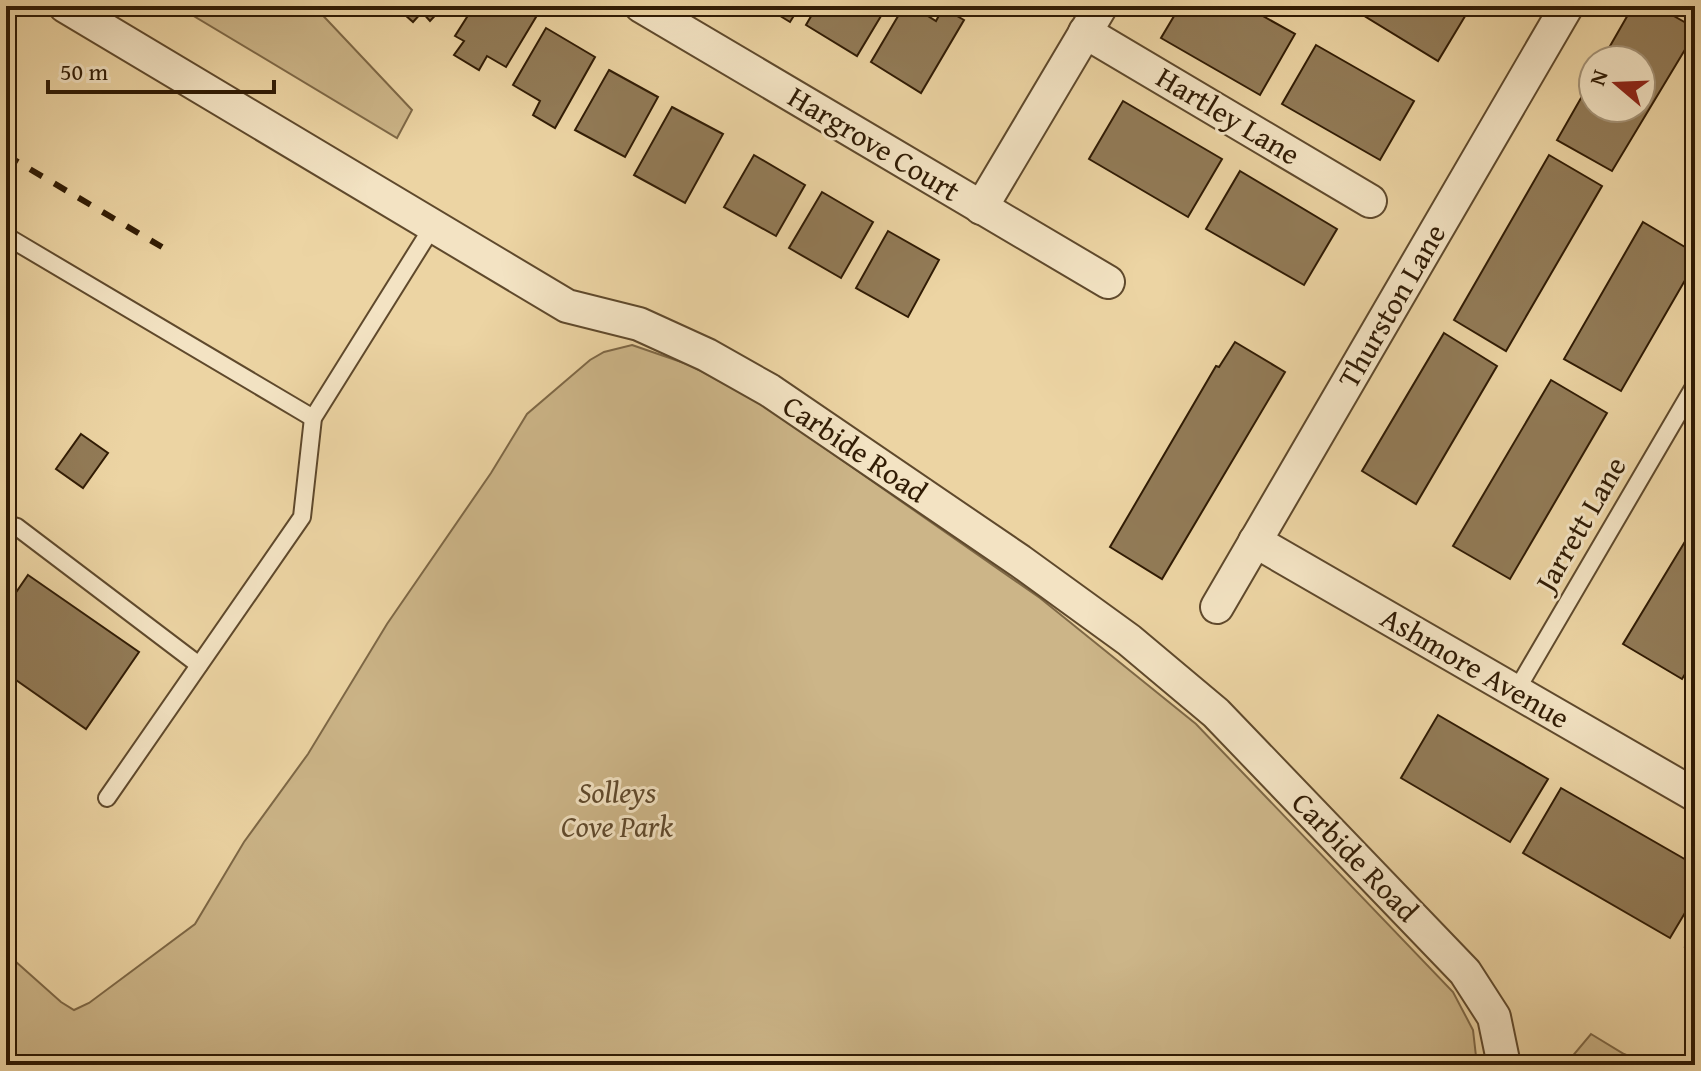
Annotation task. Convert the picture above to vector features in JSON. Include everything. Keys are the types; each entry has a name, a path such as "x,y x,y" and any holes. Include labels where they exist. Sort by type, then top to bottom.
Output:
{"street":[{"name":"Carbide Road","path":"65,6 567,306 639,324 707,355 769,390 1020,561 1129,640 1216,713 1465,972 1494,1017 1504,1065"},
{"name":"Hargrove Court","path":"641,6 1108,282"},
{"name":"Thurston Lane","path":"1217,607 1567,6"},
{"path":"981,208 1093,19"},
{"name":"Hartley Lane","path":"1093,19 1370,201"},
{"name":"Ashmore Avenue","path":"1255,541 1695,795"}],"lane":[{"path":"107,798 302,517 313,418 433,226"},
{"path":"6,236 313,418"},
{"name":"Jarrett Lane","path":"1516,691 1695,385"},
{"path":"6,524 17,527 199,665"}],"green space":[{"path":"177,6 314,6 412,110 397,138"},
{"name":"Solleys Cove Park","path":"632,345 690,365 760,403 1040,598 1196,724 1453,992 1473,1030 1477,1065 6,1065 6,953 74,1010 89,1003 195,924 244,842 308,754 387,624 491,473 527,414 590,360 604,352"},
{"path":"1591,1034 1624,1054 1649,1065 1565,1065"}],"building":[{"path":"395,6 444,6 430,21 422,12 413,22"},
{"path":"474,6 518,6 536,17 506,67 487,56 479,70 454,55 464,41 455,36"},
{"path":"764,6 800,6 790,22"},
{"path":"817,6 887,6 857,56 806,25"},
{"path":"904,6 912,6 936,21 943,8 964,20 921,93 871,62"},
{"path":"1180,6 1245,6 1295,34 1260,95 1161,38"},
{"path":"1348,6 1468,6 1470,8 1438,61"},
{"path":"1633,6 1656,6 1695,28 1695,33 1657,96 1657,44 1611,44"},
{"path":"546,28 595,57 555,128 533,115 540,101 513,85"},
{"path":"1316,45 1414,101 1380,160 1282,104"},
{"path":"609,70 658,97 625,157 575,130"},
{"path":"1123,101 1222,159 1188,217 1089,159"},
{"path":"1577,105 1577,124 1640,124 1612,171 1557,140"},
{"path":"672,107 723,134 685,203 634,175"},
{"path":"754,155 805,185 776,236 724,207"},
{"path":"1549,155 1602,186 1506,351 1454,320"},
{"path":"1240,171 1337,229 1304,285 1206,229"},
{"path":"822,192 873,222 841,278 789,248"},
{"path":"1643,222 1695,253 1695,263 1621,391 1564,359"},
{"path":"888,231 939,260 908,317 856,288"},
{"path":"1444,333 1497,366 1416,504 1362,471"},
{"path":"1235,342 1285,372 1162,579 1110,547 1216,366 1219,367"},
{"path":"1551,380 1607,413 1510,579 1453,546"},
{"path":"81,434 108,453 83,488 56,469"},
{"path":"1695,525 1695,658 1682,679 1623,644"},
{"path":"28,575 139,652 86,729 6,673 6,607"},
{"path":"1438,715 1548,779 1510,842 1401,778"},
{"path":"1561,788 1695,865 1695,896 1670,938 1523,853"},
{"path":"1695,930 1695,953 1685,947"}],"railway":[{"path":"6,74 15,80"},
{"path":"6,155 162,247"}]}
